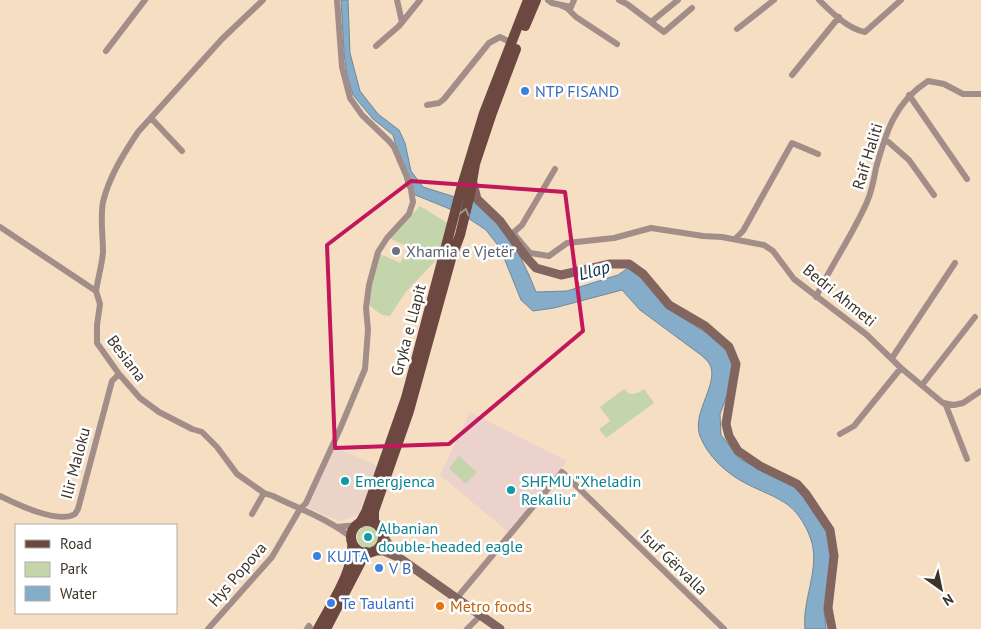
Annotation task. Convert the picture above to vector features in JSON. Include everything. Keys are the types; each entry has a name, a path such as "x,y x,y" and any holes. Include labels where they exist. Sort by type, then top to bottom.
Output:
{"main road":[{"name":"Gryka e Llapit","path":"524,20 528,0"},
{"name":"Gryka e Llapit","path":"374,523 374,511 409,410 451,259 460,235 484,113 524,20 536,0"},
{"name":"Gryka e Llapit","path":"358,524 366,512 406,398 449,232 470,188 512,47"},
{"path":"470,188 500,221 526,258 536,268 561,274 610,264 629,264 643,274 670,305 706,326 729,347 736,364 726,424 729,436 738,451 760,466 797,484 830,530 834,556 828,608 832,629"},
{"path":"318,629 347,572 353,552 353,531 358,524 367,521 374,523 380,528 387,545 398,557 500,629"},
{"path":"326,629 370,552 381,544 383,535"},
{"path":"352,540 359,550 370,552 384,551 398,557"}],"street":[{"path":"106,52 146,0"},
{"name":"Besiana","path":"263,0 222,39 152,118 128,147 114,174 104,200 102,218 103,253 96,291 100,304 96,332 97,343 119,374 140,398 159,412 192,430 202,432 217,447 237,474 264,493 337,527 352,540"},
{"name":"Hys Popova","path":"208,629 272,557 300,509 306,503 362,378 366,363 368,330 366,308 369,285 378,252 387,238 409,214 413,202 410,184 394,147 362,115 350,98 342,67 337,0"},
{"path":"397,0 402,22"},
{"path":"376,46 402,22 420,0"},
{"path":"548,0 552,3 571,7 574,0"},
{"path":"619,0 664,32 692,8"},
{"path":"651,22 678,0"},
{"path":"738,29 774,0"},
{"path":"819,0 839,18 859,31 865,32 901,0"},
{"path":"560,5 617,44"},
{"path":"792,75 839,18"},
{"path":"427,105 439,103 444,99 489,43 500,37 508,41 512,47"},
{"name":"Raif Haliti","path":"816,297 869,199 885,139 900,108 909,95 928,81 944,84 962,94 981,94"},
{"path":"909,95 967,179"},
{"path":"152,118 182,151"},
{"path":"885,139 909,160 934,195"},
{"path":"735,239 743,231 792,142 818,154"},
{"name":"Bedri Ahmeti","path":"556,168 522,225 513,233 530,253 549,256 568,243 614,238 651,228 735,239 764,245 773,251 794,279 867,335 901,368 945,404"},
{"path":"0,226 96,291"},
{"path":"892,358 955,263"},
{"path":"922,385 975,317"},
{"path":"840,434 854,426 901,368"},
{"name":"Ilir Maloku","path":"0,496 36,511 64,517 75,514 78,509 112,381 119,374"},
{"path":"967,458 945,404 963,403 981,391"},
{"name":"Isuf Gërvalla","path":"456,599 562,472 724,629"},
{"path":"252,514 264,493"},
{"path":"337,527 358,524"},
{"path":"467,629 480,615"},
{"path":"307,629 309,626 311,629"}],"highlighted area":[{"path":"411,181 565,192 583,331 449,444 335,448 327,245"}],"shaded area":[{"path":"470,412 567,461 508,532 440,475"},
{"path":"333,446 380,467 358,515 339,521 306,507"}],"green space":[{"path":"420,206 449,224 442,254 405,293 390,316 382,315 370,306 369,297 380,254 400,263 409,247 389,238"},
{"path":"624,389 626,392 634,394 644,389 654,403 606,438 599,429 610,421 600,407"},
{"path":"459,456 477,472 466,484 449,468"},
{"path":"368,526 376,529 379,537 376,545 368,548 360,545 357,537 360,529"}],"water":[{"path":"341,0 348,0 350,53 360,91 378,114 399,130 405,143 411,171 423,187 455,197 472,199 510,236 536,292 567,291 618,275 628,268 643,279 660,300 678,315 716,339 728,353 732,364 729,390 720,414 721,435 740,459 802,491 830,533 832,575 824,610 826,629 805,629 806,607 814,554 812,543 803,522 792,508 783,502 752,487 725,470 703,444 698,427 699,417 711,379 712,371 708,362 640,310 622,290 554,308 533,311 521,300 500,248 486,230 462,214 413,194 407,187 393,135 373,119 353,95 347,75 344,53"}],"place":[{"name":"NTP FISAND","path":"525,91"},
{"name":"Xhamia e Vjetër","path":"396,251"},
{"name":"Emergjenca","path":"345,481"},
{"name":"SHFMU \"Xheladin Rekaliu\"","path":"511,490"},
{"name":"Albanian double-headed eagle","path":"368,537"},
{"name":"KUJTA","path":"317,556"},
{"name":"V B","path":"379,568"},
{"name":"Te Taulanti","path":"331,603"},
{"name":"Metro foods","path":"440,606"}],"water label":[{"name":"Llap","path":"594,270"}]}
